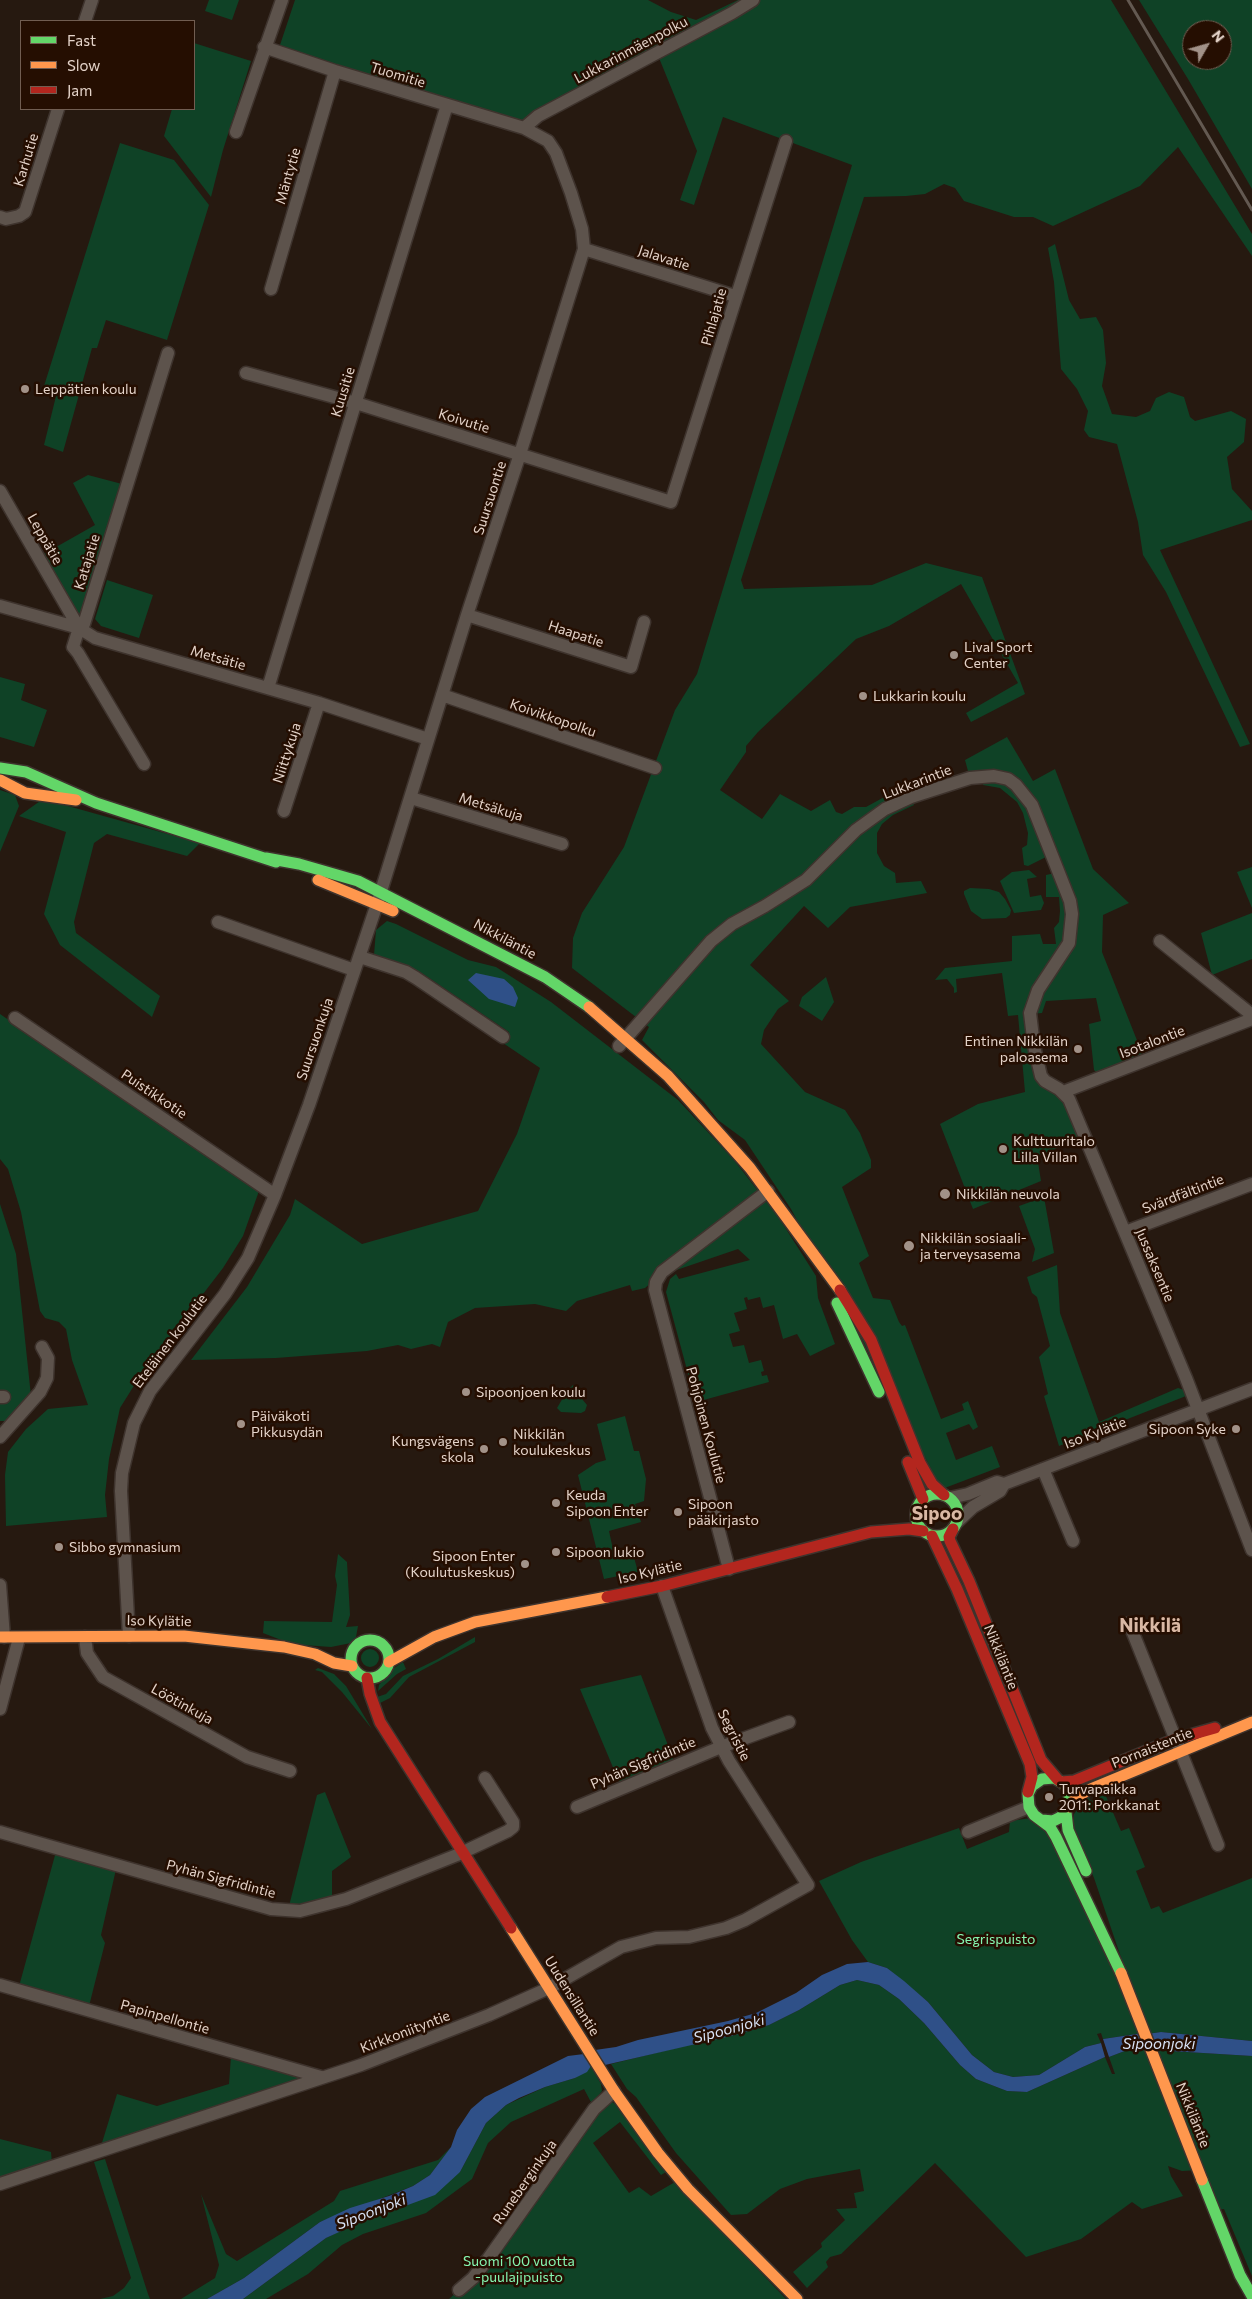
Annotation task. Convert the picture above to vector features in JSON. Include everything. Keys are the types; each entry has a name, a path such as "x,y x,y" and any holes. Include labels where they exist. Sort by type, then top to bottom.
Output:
{"street":[{"path":"85,20 92,0"},
{"path":"236,132 264,47 282,0"},
{"name":"Lukkarinmäenpolku","path":"524,128 538,116 753,0"},
{"name":"Tuomitie","path":"264,47 447,106 524,128"},
{"name":"Mäntytie","path":"271,289 335,71"},
{"name":"Kuusitie","path":"268,688 447,106"},
{"name":"Karhutie","path":"0,217 6,219 26,212 58,110"},
{"name":"Suursuontie","path":"379,898 584,249 582,229 556,153 548,141 524,128"},
{"name":"Pihlajatie","path":"670,502 786,141"},
{"name":"Jalavatie","path":"584,249 736,296"},
{"name":"Katajatie","path":"144,764 73,647 79,628 84,624 168,352"},
{"name":"Koivutie","path":"246,373 356,403 670,502"},
{"name":"Leppätie","path":"0,491 79,628"},
{"name":"Metsätie","path":"0,606 79,628 94,638 319,703 428,739"},
{"name":"Haapatie","path":"467,615 631,667 644,622"},
{"name":"Koivikkopolku","path":"442,696 655,768"},
{"name":"Niittykuja","path":"284,811 319,703"},
{"name":"Nikkiläntie","path":"0,768 26,772 96,803 266,858 379,898 514,970 623,1042 694,1107 768,1191 844,1295 871,1340 920,1463 932,1484 947,1497"},
{"name":"Lukkarintie","path":"623,1042 711,941 732,924 766,906 806,880 856,830 885,810 911,797 979,777 994,776 1008,779 1028,799 1070,900 1072,914 1068,943 1033,1001"},
{"name":"Nikkiläntie","path":"0,780 25,793 96,803"},
{"name":"Metsäkuja","path":"411,798 562,844"},
{"name":"Suursuonkuja","path":"275,1195 309,1105 379,898"},
{"path":"218,922 354,970"},
{"path":"1160,941 1252,1015"},
{"path":"360,957 406,972 503,1037"},
{"name":"Jussaksentie","path":"1033,1001 1030,1021 1041,1076 1045,1081 1063,1092 1069,1099 1198,1409 1252,1550"},
{"name":"Puistikkotie","path":"15,1018 275,1195"},
{"name":"Isotalontie","path":"1063,1092 1252,1019"},
{"name":"Svärdfältintie","path":"1125,1232 1252,1184"},
{"name":"Pohjoinen Koulutie","path":"729,1569 655,1290 656,1282 662,1272 768,1191"},
{"name":"Eteläinen koulutie","path":"129,1636 120,1491 122,1473 134,1423 150,1391 225,1294 248,1258 275,1195"},
{"name":"Nikkiläntie","path":"818,1261 873,1377 923,1499"},
{"path":"0,1437 40,1392 47,1378 48,1358 42,1347"},
{"name":"Iso Kylätie","path":"947,1497 960,1496 997,1482 1004,1484 1252,1389"},
{"path":"1043,1469 1073,1541"},
{"name":"Iso Kylätie","path":"955,1526 973,1506 1000,1491 1004,1484"},
{"path":"934,1494 947,1497 957,1508 955,1526 944,1535 927,1533 917,1520 908,1515 923,1499 934,1494"},
{"name":"Iso Kylätie","path":"871,1532 876,1527 908,1515"},
{"name":"Nikkiläntie","path":"955,1526 949,1537 950,1542 969,1581 1043,1763 1059,1781"},
{"name":"Iso Kylätie","path":"315,1654 344,1650 369,1640 383,1645 401,1644 434,1637 475,1622 662,1586 871,1532 909,1529 927,1533"},
{"name":"Nikkiläntie","path":"927,1533 958,1589 1030,1764 1032,1777 1028,1792"},
{"path":"0,1585 2,1637"},
{"name":"Segristie","path":"662,1586 712,1728 721,1747 808,1885"},
{"path":"1129,1623 1218,1845"},
{"name":"Iso Kylätie","path":"2,1637 18,1643 85,1637 184,1636 258,1643 315,1654 334,1663 352,1666"},
{"name":"Löötinkuja","path":"85,1637 87,1653 96,1670 103,1678 247,1757 290,1772"},
{"name":"Iso Kylätie","path":"367,1678 383,1673 389,1662 434,1637"},
{"path":"0,1709 18,1643"},
{"path":"383,1645 389,1656 389,1662"},
{"path":"344,1650 351,1654 352,1666 358,1673 367,1678"},
{"name":"Uudensillantie","path":"367,1678 374,1709 380,1722 614,2091 658,2152 688,2188 797,2299"},
{"name":"Pornaistentie","path":"1059,1781 1074,1781 1252,1720"},
{"name":"Pyhän Sigfridintie","path":"577,1808 721,1747 789,1722"},
{"name":"Pornaistentie","path":"1068,1810 1076,1798 1088,1790 1178,1746"},
{"name":"Pyhän Sigfridintie","path":"0,1832 271,1909 288,1911 313,1909 346,1899 462,1852 508,1831 513,1827 513,1822 485,1778"},
{"path":"1050,1778 1059,1781 1070,1793 1068,1810 1056,1820 1042,1820 1034,1815 1029,1807 1028,1792 1040,1780 1050,1778"},
{"path":"968,1832 1029,1807"},
{"name":"Nikkiläntie","path":"1068,1810 1068,1830 1094,1891 1118,1966"},
{"name":"Nikkiläntie","path":"1042,1820 1050,1827 1059,1843 1118,1966 1240,2275 1252,2296"},
{"name":"Kirkkoniityntie","path":"0,2184 361,2065 489,2015 549,1988 621,1947 656,1938 689,1937 726,1928 808,1885"},
{"name":"Papinpellontie","path":"0,1985 322,2077"},
{"name":"Runeberginkuja","path":"459,2290 473,2278 488,2259 594,2109 614,2091"},
{"name":"Nikkiläntie","path":"1240,2275 1238,2286 1244,2299"}],"green space":[{"path":"209,0 239,0 232,20 205,11"},
{"path":"295,0 648,0 671,12 696,20 738,0 1111,0 1252,234 1252,256 1178,147 1140,186 1053,226 1033,217 1014,217 964,201 955,188 944,184 925,194 864,197 741,580 744,589 872,585 926,563 982,577 1025,694 971,722 966,713 1018,683 961,584 889,626 856,639 758,732 746,746 746,752 720,790 762,819 780,794 811,811 830,800 836,812 842,814 854,807 866,807 899,789 908,793 914,805 893,815 882,824 877,833 877,853 884,866 895,873 896,883 921,881 927,893 850,907 828,928 804,906 750,965 789,1001 778,1009 764,1030 761,1044 805,1092 845,1110 860,1133 871,1160 871,1168 842,1187 869,1256 859,1263 873,1298 890,1300 899,1322 902,1326 905,1325 941,1419 964,1410 962,1404 968,1401 978,1427 973,1430 969,1424 946,1433 956,1460 992,1446 1000,1467 942,1489 791,1209 745,1140 718,1120 704,1102 642,1040 649,1027 572,968 573,938 582,913 624,847 675,710 697,674 852,165 723,117 694,205 680,200 697,151 657,53 526,125 290,52 280,45"},
{"path":"1139,0 1252,0 1252,189 1182,70 1232,70 1232,20 1182,20 1182,69"},
{"path":"195,43 251,61 223,150 211,197 164,136 172,110 195,110"},
{"path":"120,143 174,160 209,205 167,340 106,320 97,348 92,348 63,452 44,445 57,392 44,386"},
{"path":"1055,244 1069,300 1080,319 1096,317 1103,330 1106,363 1102,386 1112,414 1136,417 1150,411 1156,398 1169,392 1184,397 1190,417 1195,421 1231,411 1246,419 1244,442 1227,457 1232,489 1252,511 1252,520 1160,550 1250,744 1240,747 1166,592 1143,555 1138,522 1117,444 1089,437 1084,430 1088,411 1077,389 1061,369 1054,282 1048,248"},
{"path":"88,475 122,484 84,618 78,617 42,555 95,525 73,483"},
{"path":"107,580 153,595 139,638 101,626 95,619"},
{"path":"0,677 25,684 21,700 47,710 34,747 0,737"},
{"path":"1007,737 1033,781 1055,769 1093,869 1129,903 1103,915 1102,952 1144,1058 1102,1078 1094,1070 1089,1024 1101,1021 1096,998 1046,1001 1042,1013 1030,1014 1041,1076 1063,1092 1086,1137 1037,1156 1041,1181 973,1209 940,1124 978,1104 1025,1092 1018,1015 1008,1016 1002,973 956,979 957,992 954,993 954,988 947,979 935,980 945,968 1012,961 1012,936 1040,934 1043,944 1056,944 1054,928 1059,922 1060,911 1059,897 1046,897 1046,875 1059,872 1052,854 1028,866 1024,865 1022,848 1027,845 1028,833 1023,813 1017,802 1000,788 983,785 984,777 970,778 965,760"},
{"path":"0,790 15,795 19,806 0,852"},
{"path":"43,799 200,843 187,856 107,834 94,843 74,922 76,933 160,996 152,1017 60,945 44,914 66,832 19,816"},
{"path":"1252,867 1252,908 1237,872"},
{"path":"1029,870 1037,877 1027,879 1030,897 1041,895 1044,903 1041,910 1014,913 1000,881 1012,872"},
{"path":"970,888 989,889 999,892 1011,910 1010,915 1006,918 982,919 971,911 964,894 964,891"},
{"path":"1252,913 1252,959 1212,975 1201,933"},
{"path":"387,921 468,960 496,967 551,1002 678,1100 734,1160 779,1218 816,1276 818,1298 835,1344 810,1356 797,1334 783,1339 774,1305 763,1308 760,1297 748,1300 747,1297 744,1298 747,1309 734,1313 740,1331 729,1334 733,1347 744,1345 749,1363 761,1360 764,1371 761,1372 762,1376 767,1375 769,1382 700,1401 693,1392 666,1292 670,1279 676,1274 679,1279 750,1260 738,1249 659,1276 645,1288 632,1291 630,1285 577,1301 566,1311 535,1304 475,1308 448,1322 440,1347 432,1344 411,1349 398,1345 367,1351 276,1358 191,1360 247,1287 290,1215 295,1199 362,1244 478,1211 517,1134 540,1068 503,1043 509,1032 420,972 374,955 376,930"},
{"path":"826,977 834,1002 822,1021 799,1006 802,997"},
{"path":"0,1014 259,1191 243,1236 223,1268 140,1376 120,1408 109,1459 105,1495 107,1517 6,1526 5,1475 8,1452 26,1429 48,1409 88,1405 72,1360 66,1329 59,1322 45,1318 40,1311 21,1212 8,1169 0,1159"},
{"path":"1044,1197 1054,1253 1032,1262 1035,1249 1019,1206"},
{"path":"0,1204 16,1254 31,1396 6,1421 0,1421"},
{"path":"1057,1265 1060,1313 1099,1422 1178,1388 1184,1390 1186,1396 1059,1446 1044,1396 1048,1394 1039,1357 1050,1346 1037,1297 1032,1293 1027,1277"},
{"path":"573,1385 581,1388 583,1391 582,1399 587,1405 585,1411 581,1413 561,1412 557,1408"},
{"path":"625,1416 634,1451 639,1451 646,1479 644,1501 635,1504 641,1522 609,1531 614,1554 632,1550 638,1572 604,1579 578,1475 596,1463 606,1460 597,1424"},
{"path":"338,1554 347,1562 350,1615 346,1627 358,1626 356,1637 351,1643 331,1647 303,1645 289,1643 263,1633 264,1621 332,1622 337,1585 335,1576"},
{"path":"475,1637 475,1642 409,1677 390,1698 380,1703 377,1697 386,1694 403,1676 438,1659"},
{"path":"370,1649 376,1652 379,1658 376,1664 370,1667 364,1664 361,1658 364,1652"},
{"path":"403,1662 406,1669 397,1674 378,1691 379,1685 394,1668"},
{"path":"318,1668 334,1674 346,1686 372,1729 342,1692 322,1672 315,1670"},
{"path":"641,1675 674,1761 620,1784 580,1689"},
{"path":"325,1792 351,1857 332,1871 332,1900 314,1905 289,1906 317,1795"},
{"path":"1105,1794 1121,1831 1129,1828 1145,1867 1136,1871 1151,1909 1159,1906 1163,1913 1252,1878 1252,2041 1161,2032 1147,2034 1094,1878 1073,1830 1074,1814 1088,1796 1091,1801"},
{"name":"Segrispuisto","path":"1031,1818 1045,1827 1143,2033 1103,2039 1101,2033 1097,2034 1101,2043 1085,2047 1039,2075 1013,2077 994,2072 972,2055 928,2002 887,1968 868,1962 852,1940 819,1881 861,1862 959,1828 967,1849 1009,1832 1010,1821"},
{"path":"57,1848 117,1865 101,1935 105,1943 88,2010 18,1990"},
{"path":"857,1980 879,1985 899,1999 924,2023 960,2065 976,2079 1007,2091 1027,2092 1105,2057 1112,2074 1115,2074 1109,2057 1130,2049 1148,2047 1154,2050 1252,2056 1252,2276 1224,2209 1215,2210 1199,2170 1182,2171 1168,2166 1171,2176 1183,2196 1142,2209 1132,2202 1081,2239 1026,2257 935,2163 841,2254 830,2257 826,2262 828,2267 807,2288 793,2272 822,2247 821,2243 845,2220 836,2209 857,2208 854,2193 864,2191 860,2169 807,2179 780,2189 747,2214 731,2215 676,2153 636,2097 627,2089 611,2064 769,2025 799,2010 840,1985"},
{"path":"231,2056 303,2075 305,2080 101,2146 117,2094 157,2106 229,2084"},
{"path":"591,2066 601,2084 602,2091 592,2104 584,2089 511,2122 488,2143 472,2179 426,2213 363,2234 342,2245 308,2274 266,2299 243,2299 326,2238 460,2172 486,2123 506,2105 545,2087 575,2078"},
{"name":"Suomi 100 vuotta -puulajipuisto","path":"605,2097 615,2104 666,2172 661,2175 620,2122 593,2143 629,2193 639,2187 651,2196 675,2182 786,2299 449,2299 459,2290"},
{"path":"0,2139 51,2152 52,2163 0,2179"},
{"path":"451,2147 430,2175 413,2186 320,2222 244,2278 207,2299 181,2299 215,2278 219,2265 201,2194 226,2254 237,2261 334,2201 340,2191 438,2160"},
{"path":"105,2159 150,2299 100,2299 113,2296 124,2288 131,2278 94,2162"}],"water":[{"path":"476,973 504,979 513,987 518,998 515,1007 489,999 468,980"},
{"name":"Sipoonjoki","path":"868,1962 887,1968 904,1981 928,2002 972,2055 994,2072 1013,2077 1039,2075 1085,2047 1101,2043 1105,2057 1027,2092 1007,2091 976,2079 960,2065 924,2023 899,1999 879,1985 857,1980 840,1985 799,2010 769,2025 735,2035 605,2065 595,2050 616,2047 638,2040 728,2021 756,2013 796,1993 822,1975 847,1964"},
{"name":"Sipoonjoki","path":"1161,2032 1252,2041 1252,2056 1154,2050 1147,2034"},
{"path":"1143,2033 1148,2047 1130,2049 1109,2057 1103,2039"},
{"name":"Sipoonjoki","path":"584,2054 591,2066 587,2072 519,2098 506,2105 486,2123 460,2172 435,2195 359,2223 326,2238 243,2299 207,2299 244,2278 320,2222 350,2208 389,2196 413,2186 430,2175 451,2147 457,2130 471,2109 485,2097 568,2056"}],"railway":[{"path":"1128,0 1252,210"}],"traffic: fast":[{"path":"0,768 26,772 96,803 276,862"},
{"path":"266,858 299,864 358,881 545,977 589,1007"},
{"path":"837,1303 879,1392"},
{"path":"933,1494 941,1494 952,1500 958,1515 952,1530 941,1536 933,1536 922,1530 916,1519 916,1511 922,1500 933,1494"},
{"path":"370,1640 377,1641 383,1646 388,1652 389,1659 388,1666 383,1672 377,1677 370,1678 363,1677 357,1672 352,1666 351,1659 352,1652 357,1646 363,1641 370,1640"},
{"path":"1042,1820 1053,1821 1061,1817 1070,1804 1068,1789 1063,1783 1054,1778 1042,1779 1032,1786 1028,1794 1029,1807 1034,1815 1050,1827 1056,1837 1121,1973"},
{"path":"1066,1812 1068,1830 1086,1871"},
{"path":"1202,2180 1240,2275 1252,2296"}],"traffic: slow":[{"path":"0,780 25,793 76,800"},
{"path":"318,880 393,911"},
{"path":"589,1007 668,1076 750,1168 840,1290"},
{"path":"389,1662 434,1637 475,1622 607,1597"},
{"path":"0,1637 184,1636 284,1647 315,1654 334,1663 352,1666"},
{"path":"1069,1807 1076,1798 1088,1790 1252,1722"},
{"path":"511,1928 614,2091 658,2153 688,2189 797,2299"},
{"path":"1121,1973 1202,2180"}],"traffic: jam":[{"path":"840,1290 871,1340 920,1463 932,1484 944,1495"},
{"path":"908,1462 923,1499"},
{"path":"607,1597 662,1586 871,1532 909,1529 923,1531"},
{"path":"953,1529 949,1537 950,1541 969,1581 1041,1760 1058,1780"},
{"path":"932,1536 957,1589 1030,1764 1032,1777 1028,1792"},
{"path":"367,1678 370,1694 380,1722 511,1928"},
{"path":"1061,1782 1074,1781 1176,1739 1215,1728"}],"place":[{"name":"Leppätien koulu","path":"25,389"},
{"name":"Lival Sport Center","path":"954,655"},
{"name":"Lukkarin koulu","path":"863,696"},
{"name":"Entinen Nikkilän paloasema","path":"1078,1049"},
{"name":"Kulttuuritalo Lilla Villan","path":"1003,1149"},
{"name":"Nikkilän neuvola","path":"945,1194"},
{"name":"Nikkilän sosiaali- ja terveysasema","path":"909,1246"},
{"name":"Sipoonjoen koulu","path":"466,1392"},
{"name":"Päiväkoti Pikkusydän","path":"241,1424"},
{"name":"Sipoon Syke","path":"1236,1429"},
{"name":"Nikkilän koulukeskus","path":"503,1442"},
{"name":"Kungsvägens skola","path":"484,1449"},
{"name":"Keuda Sipoon Enter","path":"556,1503"},
{"name":"Sipoon pääkirjasto","path":"678,1512"},
{"name":"Sibbo gymnasium","path":"59,1547"},
{"name":"Sipoon lukio","path":"556,1552"},
{"name":"Sipoon Enter (Koulutuskeskus)","path":"525,1564"},
{"name":"Turvapaikka 2011: Porkkanat","path":"1049,1797"}],"district":[{"name":"Sipoo","path":"937,1514"},
{"name":"Nikkilä","path":"1150,1626"}]}
